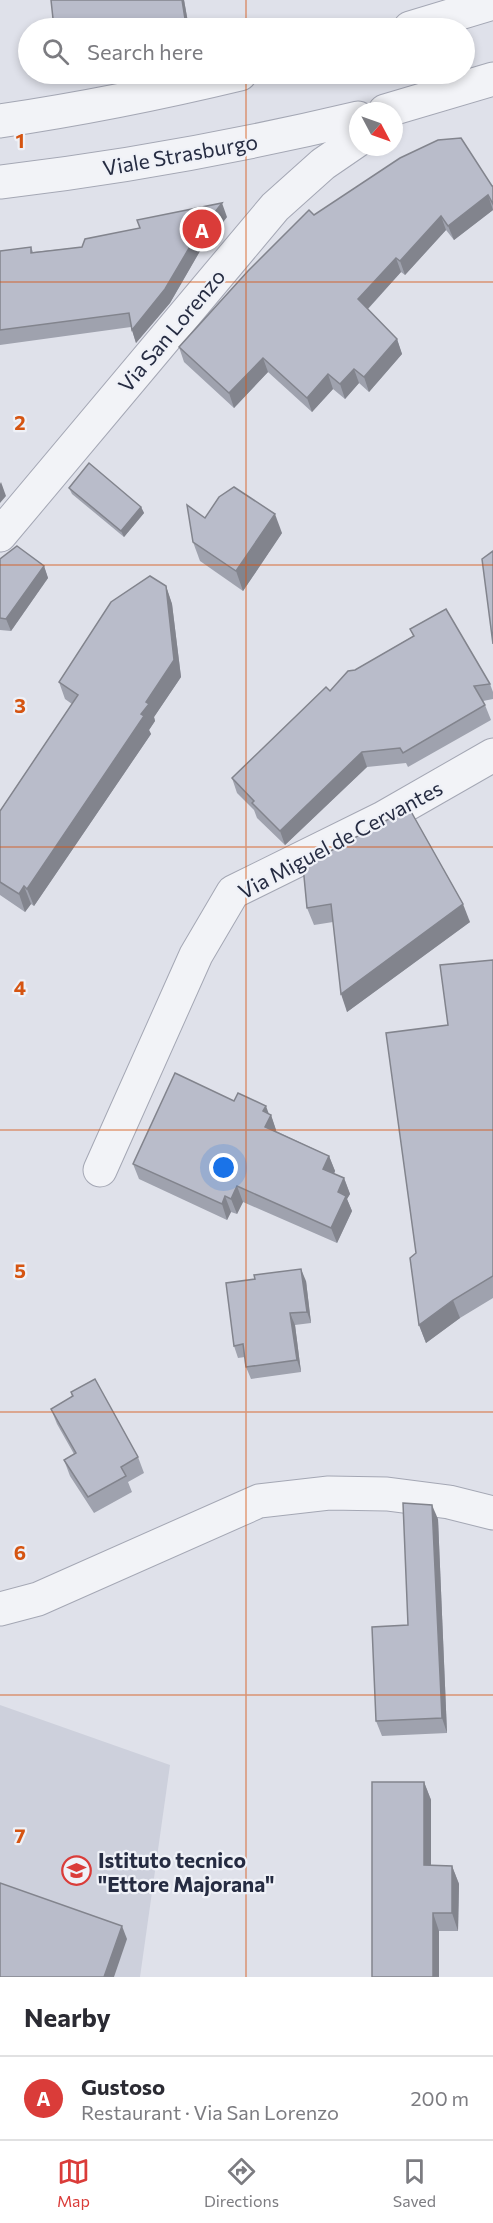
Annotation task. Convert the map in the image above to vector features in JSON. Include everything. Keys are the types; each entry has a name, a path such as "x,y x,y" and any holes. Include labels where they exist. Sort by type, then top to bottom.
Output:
{"street":[{"path":"443,18 493,3"},
{"path":"403,106 493,79"},
{"path":"0,121 198,84"},
{"path":"403,113 433,98"},
{"name":"Viale Strasburgo","path":"0,182 198,152 349,120"},
{"name":"Via San Lorenzo","path":"0,535 275,207 322,164 349,146"},
{"name":"Via Miguel de Cervantes","path":"100,1170 196,955 233,892 383,818 493,755"},
{"path":"0,1610 38,1599 259,1501 329,1493 387,1494 449,1502 493,1513"}],"shaded area":[{"name":"Istituto tecnico \"Ettore Majorana\"","path":"0,1705 170,1765 140,1977 0,1977"}],"building":[{"path":"51,0 182,0 185,18 53,18"},
{"path":"461,138 493,186 493,204 488,195 448,226 441,216 400,261 396,258 358,299 397,339 364,377 354,369 340,384 328,374 307,398 263,358 229,393 179,347 248,271 309,210 314,215 400,158 438,140"},
{"path":"222,203 195,238 165,289 132,330 129,313 0,330 0,251 31,247 31,253 82,247 85,239 140,228 137,220"},
{"path":"89,463 141,507 121,531 69,488"},
{"path":"234,487 275,514 236,571 193,542 187,505 205,518 219,497"},
{"path":"17,546 44,566 6,619 0,618 0,559"},
{"path":"493,551 493,644 482,559"},
{"path":"150,576 166,586 174,660 146,702 149,704 141,714 144,716 27,889 24,886 19,894 0,882 0,811 78,695 59,682 111,602"},
{"path":"446,609 490,684 474,686 485,705 403,753 400,748 362,752 280,831 252,803 254,801 232,778 326,687 330,691 348,671 355,670 414,636 410,629"},
{"path":"409,808 463,904 341,994 331,904 307,908 303,866"},
{"path":"493,960 493,1276 453,1300 419,1325 410,1258 416,1253 386,1033 448,1025 440,965"},
{"path":"175,1073 234,1101 238,1093 266,1106 263,1111 271,1115 265,1127 329,1156 323,1169 344,1178 338,1192 346,1196 331,1228 237,1186 231,1199 225,1196 222,1204 133,1164"},
{"path":"301,1269 307,1312 290,1313 297,1360 246,1367 243,1344 234,1346 226,1283 255,1279 254,1275"},
{"path":"95,1379 138,1457 121,1467 126,1476 88,1497 64,1460 76,1453 51,1409 73,1396 71,1392"},
{"path":"403,1503 432,1505 442,1718 376,1721 372,1627 408,1625"},
{"path":"372,1782 424,1782 424,1865 452,1866 452,1913 433,1913 433,1977 372,1977"},
{"path":"0,1883 122,1926 104,1977 0,1977"}],"place":[{"name":"Gustoso","path":"202,229"},
{"name":"Istituto tecnico \"Ettore Majorana\"","path":"77,1871"}]}
